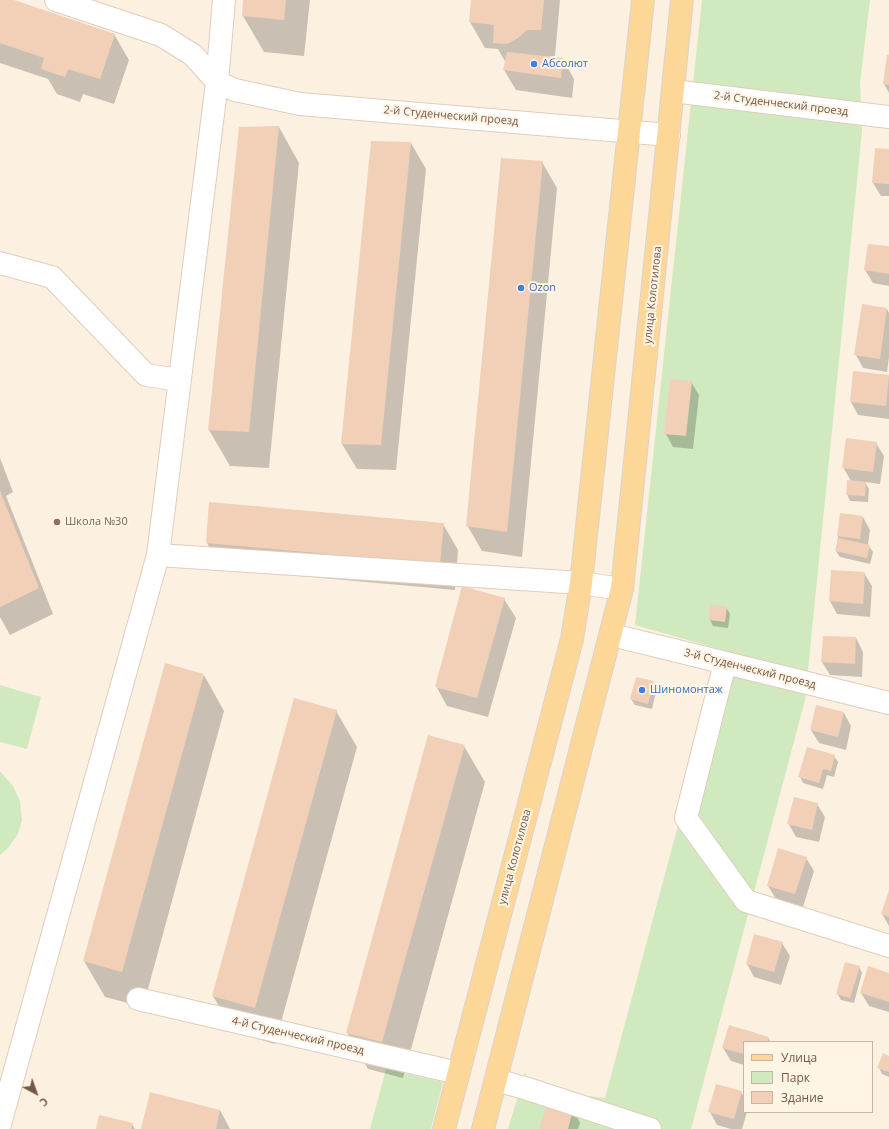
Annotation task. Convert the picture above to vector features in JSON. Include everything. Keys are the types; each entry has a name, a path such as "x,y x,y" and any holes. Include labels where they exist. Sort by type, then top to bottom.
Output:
{"main road":[{"name":"улица Колотилова","path":"444,1129 572,639 581,584 643,0"},
{"name":"улица Колотилова","path":"483,1129 612,635 622,589 682,0"}],"street":[{"path":"56,0 161,35 193,55 226,86"},
{"path":"0,1124 158,555 179,380 226,86 224,0"},
{"name":"2-й Студенческий проезд","path":"226,86 300,104 669,135"},
{"name":"2-й Студенческий проезд","path":"673,91 889,117"},
{"path":"0,264 52,277 146,375 179,380"},
{"path":"158,555 581,584 622,589"},
{"name":"3-й Студенческий проезд","path":"612,635 889,703"},
{"path":"725,663 686,818 746,901 889,946"},
{"name":"4-й Студенческий проезд","path":"138,999 458,1073"},
{"path":"496,1080 528,1089 644,1128"}],"green space":[{"path":"702,0 870,0 860,83 862,131 805,700 691,1129 508,1129 525,1072 529,1089 605,1098 711,702 719,649 635,625"},
{"path":"0,685 41,697 27,749 0,742"},
{"path":"0,771 13,786 20,801 22,820 18,834 8,848 0,855"},
{"path":"386,1069 443,1082 431,1129 370,1129"}],"building":[{"path":"0,0 14,0 115,34 100,79 68,69 65,77 41,69 44,58 0,43"},
{"path":"243,0 286,0 284,20 242,16"},
{"path":"471,0 544,0 541,30 527,30 518,38 507,44 493,43 494,25 469,22"},
{"name":"Абсолют","path":"507,52 563,58 561,78 503,70"},
{"path":"887,55 889,55 889,85 883,84"},
{"path":"279,126 249,432 208,430 239,127"},
{"path":"371,141 411,142 381,445 341,444"},
{"path":"875,148 889,149 889,184 872,183"},
{"path":"501,158 543,161 507,532 466,526"},
{"path":"868,244 889,246 889,274 864,270"},
{"path":"862,304 887,308 880,359 854,355"},
{"path":"853,371 889,375 886,406 850,402"},
{"path":"670,379 692,381 686,436 664,434"},
{"path":"846,438 877,442 873,472 842,468"},
{"path":"847,480 866,482 865,496 846,495"},
{"path":"0,491 39,588 0,607"},
{"path":"209,502 444,523 440,564 206,543"},
{"path":"840,513 863,516 860,539 837,536"},
{"path":"838,538 870,545 867,558 835,551"},
{"path":"831,570 865,572 863,604 829,601"},
{"path":"462,586 505,598 477,698 435,687"},
{"path":"710,605 727,606 725,622 709,620"},
{"path":"823,636 856,637 855,664 821,662"},
{"path":"165,663 204,674 122,972 83,961"},
{"name":"Шиномонтаж","path":"636,677 654,681 648,704 630,699"},
{"path":"294,698 337,710 255,1008 212,996"},
{"path":"816,705 844,712 838,737 810,730"},
{"path":"428,735 465,745 382,1042 346,1033"},
{"path":"807,747 835,755 831,771 823,769 819,783 798,777"},
{"path":"794,797 818,803 812,830 787,824"},
{"path":"778,848 807,857 795,894 767,886"},
{"path":"889,890 889,917 881,914"},
{"path":"754,934 783,942 774,972 746,964"},
{"path":"845,962 860,966 850,998 836,994"},
{"path":"868,966 889,973 889,1002 860,993"},
{"path":"729,1025 769,1037 767,1041 743,1041 743,1054 722,1048"},
{"path":"883,1053 889,1056 889,1072 877,1068"},
{"path":"716,1084 742,1091 734,1119 708,1112"},
{"path":"150,1092 220,1110 216,1129 141,1129"},
{"path":"548,1101 573,1109 568,1129 539,1129"},
{"path":"99,1115 133,1123 131,1129 96,1129"}],"place":[{"name":"Абсолют","path":"534,64"},
{"name":"Ozon","path":"521,288"},
{"name":"Школа №30","path":"57,522"},
{"name":"Шиномонтаж","path":"642,690"}]}
